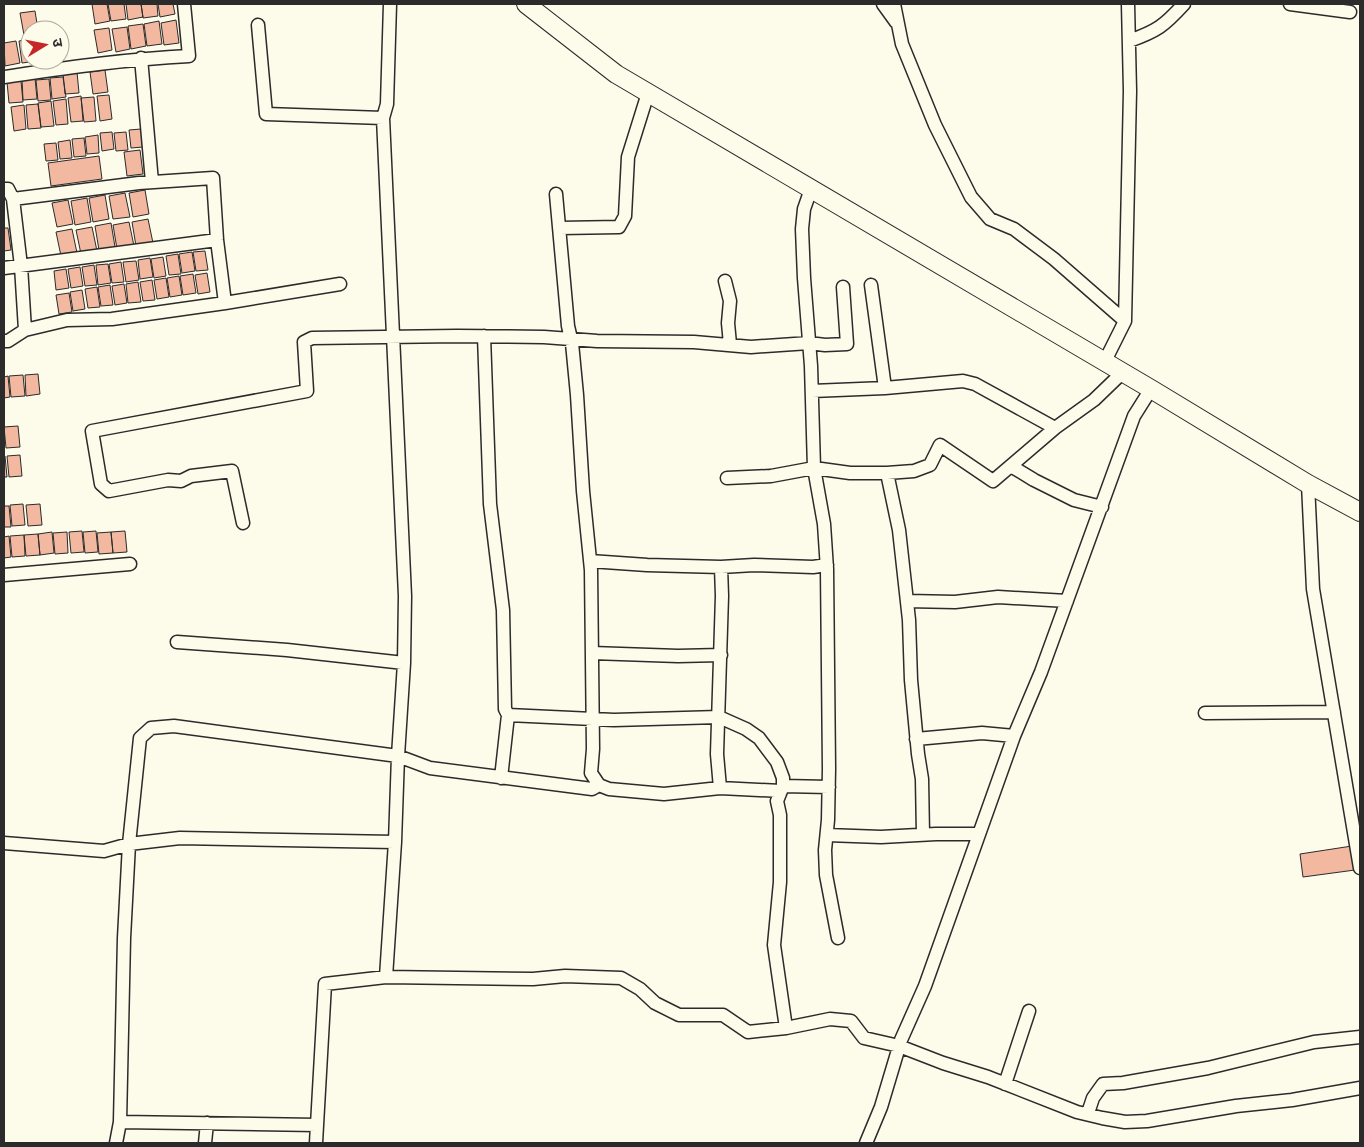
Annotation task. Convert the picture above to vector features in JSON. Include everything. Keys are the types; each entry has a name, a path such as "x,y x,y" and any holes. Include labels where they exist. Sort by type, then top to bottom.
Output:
{"street":[{"path":"4,77 141,58 189,56 184,4"},
{"path":"386,977 396,842 405,596 383,118 387,104 390,4"},
{"path":"526,4 616,74 1308,484 1360,512"},
{"path":"883,4 898,27"},
{"path":"894,4 902,44 935,125 971,197 990,219 1014,229 1054,259 1124,321"},
{"path":"1104,363 1124,321 1130,91 1128,4"},
{"path":"1129,41 1151,32 1168,22 1184,4"},
{"path":"1290,4 1350,12"},
{"path":"258,25 266,114 383,118"},
{"path":"141,58 152,182"},
{"path":"560,228 619,227 625,216 628,157 648,93"},
{"path":"13,199 152,182 213,178 217,240 225,303"},
{"path":"4,189 8,189 13,199 25,330"},
{"path":"810,189 804,209 802,229 812,391 814,468 824,524 827,565 829,787 825,850 826,875 838,938"},
{"path":"556,194 578,403 583,491 590,561 593,718 591,773 599,785 609,789 664,794 720,788 829,787"},
{"path":"4,268 217,240"},
{"path":"724,282 730,301 728,323 730,344"},
{"path":"4,341 8,341 25,330 67,320 112,318 225,303 340,284"},
{"path":"872,285 884,388"},
{"path":"243,523 232,471 191,476 181,481 168,480 109,491 101,484 92,431 307,391 304,342 312,338 484,336 570,338 597,341 664,341 730,344 751,347 809,343 825,345 847,344 843,287"},
{"path":"484,336 490,504 503,610 505,709 508,714 501,778"},
{"path":"727,478 771,476 814,468 887,474 914,471 930,465 940,445 993,481 1055,428 1094,400 1122,373"},
{"path":"812,391 884,388 963,381 975,384 1055,428"},
{"path":"866,1143 881,1107 899,1046 925,986 1014,736 1041,672 1134,416 1151,390"},
{"path":"1010,466 1074,500 1102,507"},
{"path":"887,474 899,530 907,601 911,680 916,739 922,779 923,835"},
{"path":"1308,484 1313,589 1360,868"},
{"path":"590,561 721,567 754,565 813,567 827,565"},
{"path":"4,575 130,564"},
{"path":"720,788 717,754 721,655 721,567"},
{"path":"907,601 955,602 998,597 1067,601"},
{"path":"177,642 287,650 404,663"},
{"path":"592,653 678,656 721,655"},
{"path":"1205,714 1334,712"},
{"path":"508,714 614,720 718,717 746,729 758,738 777,762 783,778 782,788 777,801 780,815 780,882 774,945 786,1028"},
{"path":"116,1143 120,1122 124,938 130,844 140,738 151,728 174,726 398,756 430,768 501,778 592,789 599,785"},
{"path":"916,739 982,734 1014,736"},
{"path":"827,834 881,837 979,834"},
{"path":"4,843 104,851 130,844 180,838 396,842"},
{"path":"316,1143 325,984 386,977 533,979 565,976 621,978 640,989 655,1003 679,1015 723,1015 748,1032 786,1028 830,1019 850,1021 864,1038 899,1046 1078,1112 1125,1122 1147,1121 1360,1088"},
{"path":"1005,1084 1029,1011"},
{"path":"1088,1113 1093,1098 1103,1084 1123,1083 1208,1068 1314,1042 1360,1037"},
{"path":"120,1122 317,1125"},
{"path":"205,1143 207,1123"}],"building":[{"path":"92,4 107,4 110,21 95,24"},
{"path":"108,4 124,4 126,19 111,21"},
{"path":"126,4 141,4 143,17 128,20"},
{"path":"141,4 157,4 158,16 143,18"},
{"path":"158,4 173,4 175,14 160,17"},
{"path":"35,11 36,20 21,20 20,13"},
{"path":"176,20 179,43 164,45 161,23"},
{"path":"159,21 162,44 147,46 144,24"},
{"path":"143,24 146,46 131,49 128,26"},
{"path":"127,27 130,49 116,52 112,29"},
{"path":"109,28 112,50 98,53 94,30"},
{"path":"16,41 20,63 5,66 4,43"},
{"path":"105,70 108,92 93,94 90,72"},
{"path":"77,72 79,93 65,94 63,73"},
{"path":"63,77 66,97 52,99 50,78"},
{"path":"35,78 37,99 23,100 22,79"},
{"path":"49,79 51,100 38,101 36,80"},
{"path":"21,81 23,102 9,103 7,82"},
{"path":"109,95 112,119 100,121 97,96"},
{"path":"81,96 83,121 71,122 68,98"},
{"path":"94,97 96,121 84,122 81,98"},
{"path":"66,99 68,124 56,125 53,101"},
{"path":"51,101 54,126 41,127 38,103"},
{"path":"38,104 41,128 28,129 26,105"},
{"path":"24,105 26,129 14,131 11,107"},
{"path":"141,129 143,147 131,148 129,130"},
{"path":"112,132 114,149 102,151 100,133"},
{"path":"126,132 128,150 116,151 114,133"},
{"path":"98,135 99,153 87,154 85,137"},
{"path":"84,138 86,156 74,157 72,139"},
{"path":"70,140 72,158 60,159 58,142"},
{"path":"56,143 58,160 46,161 44,144"},
{"path":"140,150 143,174 127,176 124,152"},
{"path":"99,156 102,179 51,186 48,163"},
{"path":"145,190 149,214 133,217 129,193"},
{"path":"125,193 130,217 113,219 109,196"},
{"path":"105,195 109,219 93,222 89,198"},
{"path":"87,198 91,222 75,225 71,201"},
{"path":"68,200 73,224 57,227 52,203"},
{"path":"148,219 153,243 136,246 132,222"},
{"path":"129,222 134,246 117,249 113,225"},
{"path":"111,223 115,247 99,250 95,226"},
{"path":"92,227 97,251 81,254 76,230"},
{"path":"4,228 8,228 11,250 4,251"},
{"path":"72,229 77,253 61,256 56,232"},
{"path":"205,251 208,270 196,271 193,252"},
{"path":"192,252 195,271 182,273 179,254"},
{"path":"178,254 181,274 169,275 166,256"},
{"path":"163,257 166,276 154,278 151,259"},
{"path":"150,258 153,277 140,279 138,260"},
{"path":"136,261 139,280 126,282 123,262"},
{"path":"121,262 124,282 112,283 109,264"},
{"path":"108,264 111,283 98,285 96,265"},
{"path":"94,265 97,285 85,286 82,267"},
{"path":"80,267 83,286 71,288 68,269"},
{"path":"66,269 69,288 56,290 54,271"},
{"path":"207,273 210,292 198,294 195,275"},
{"path":"193,274 196,293 183,295 180,276"},
{"path":"179,276 182,295 170,297 167,278"},
{"path":"166,278 169,297 157,299 154,280"},
{"path":"152,280 155,300 143,301 140,282"},
{"path":"138,282 141,302 128,303 126,284"},
{"path":"124,284 127,303 115,305 112,286"},
{"path":"110,285 113,305 101,306 98,287"},
{"path":"97,287 100,307 88,308 85,289"},
{"path":"82,290 85,309 73,311 70,292"},
{"path":"69,293 72,312 59,314 56,295"},
{"path":"38,374 40,394 26,396 25,375"},
{"path":"23,375 25,396 11,397 9,376"},
{"path":"8,376 10,397 4,398 4,377"},
{"path":"18,426 20,447 6,448 4,427"},
{"path":"20,455 22,476 9,477 7,456"},
{"path":"5,456 7,477 4,477"},
{"path":"23,504 25,525 12,526 10,505"},
{"path":"40,504 42,525 28,526 26,505"},
{"path":"4,506 9,506 11,527 4,527"},
{"path":"82,531 84,552 71,553 69,532"},
{"path":"96,531 98,552 85,553 83,532"},
{"path":"125,531 127,552 113,553 111,532"},
{"path":"52,532 54,553 40,555 38,534"},
{"path":"67,532 68,553 55,554 53,533"},
{"path":"111,532 113,553 99,554 97,533"},
{"path":"38,534 40,555 26,556 24,535"},
{"path":"24,535 25,556 12,557 10,536"},
{"path":"9,536 11,557 4,558 4,537"},
{"path":"1352,846 1355,870 1303,877 1300,854"}]}
